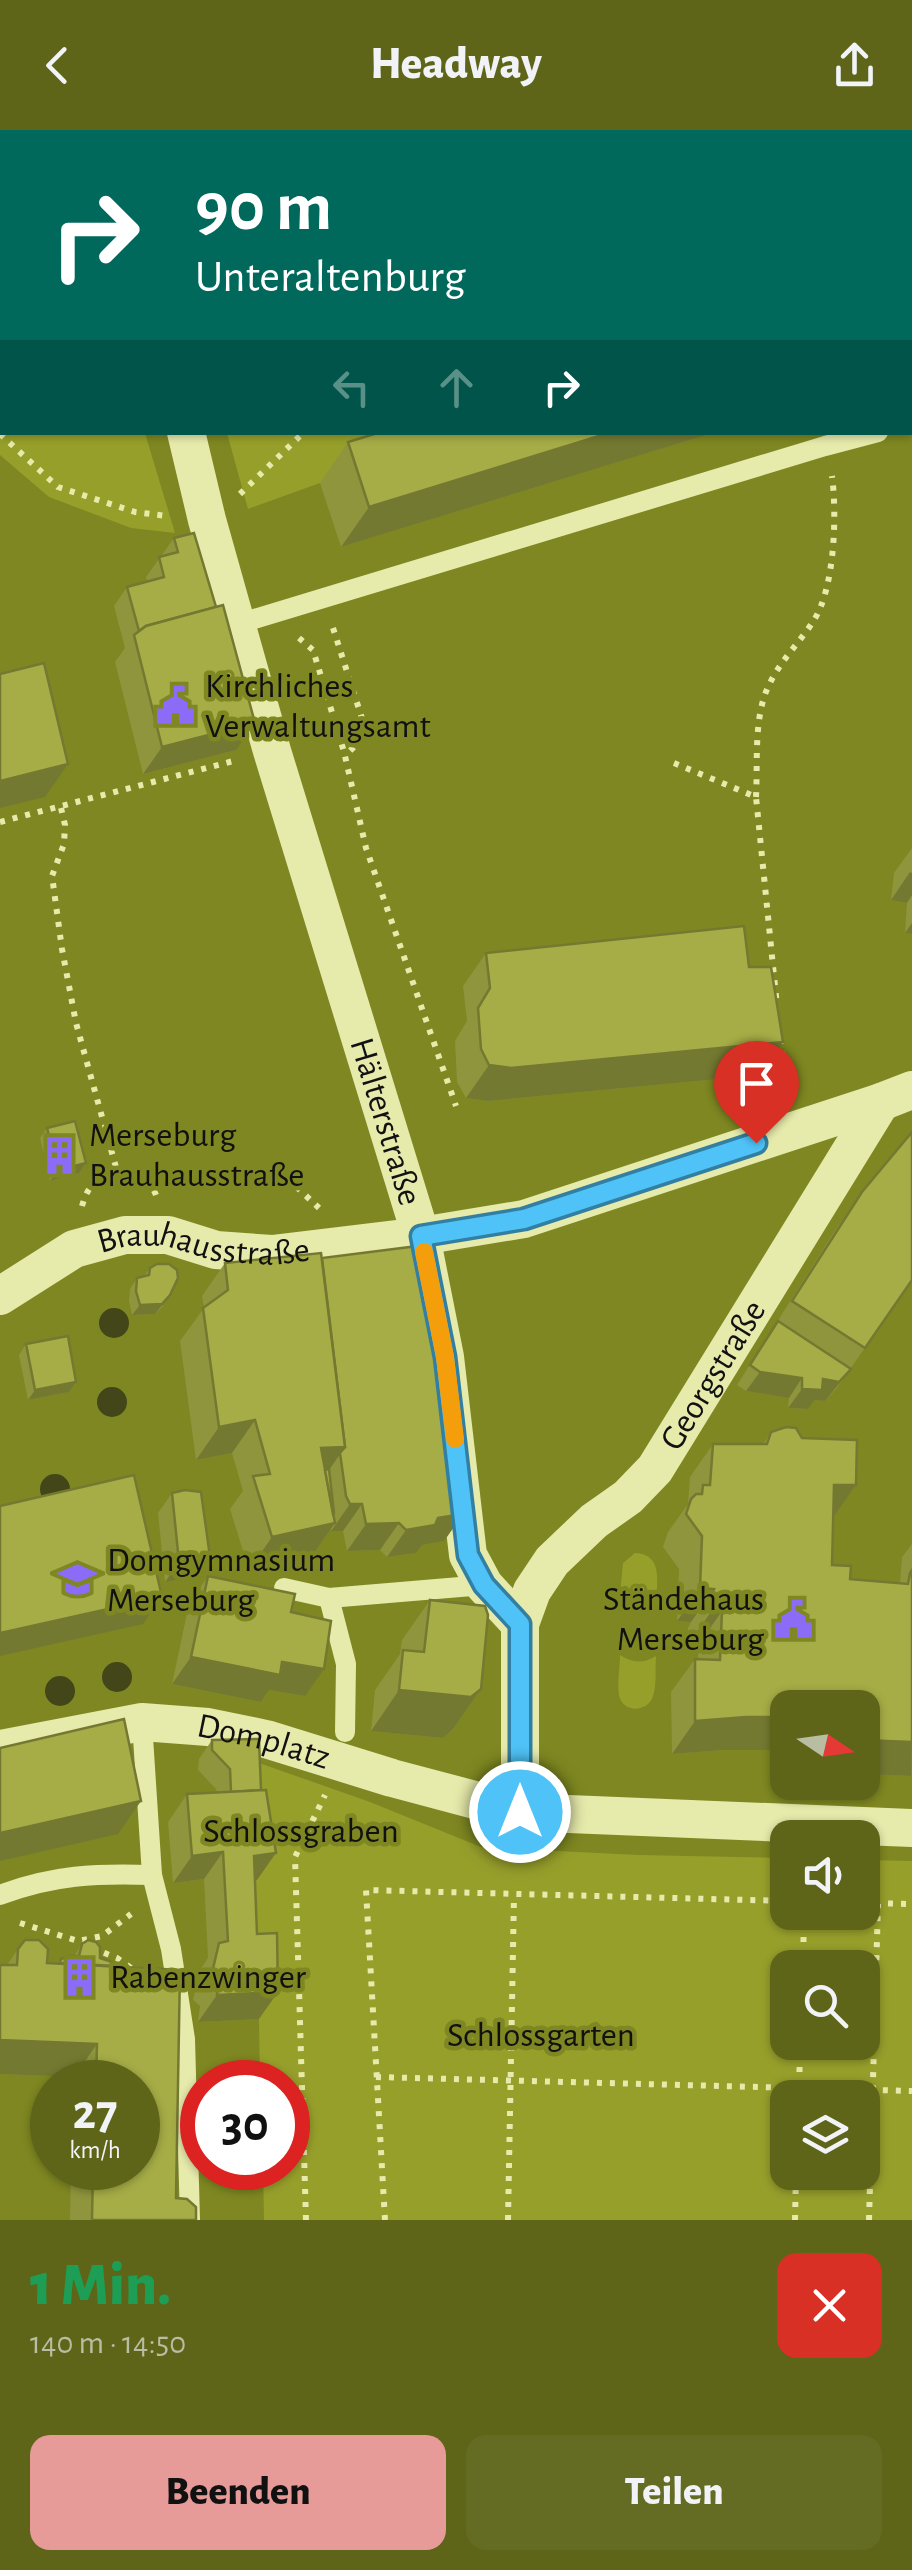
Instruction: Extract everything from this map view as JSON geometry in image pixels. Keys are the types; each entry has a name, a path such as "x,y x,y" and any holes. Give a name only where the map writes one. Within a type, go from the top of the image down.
{"street":[{"name":"Hälterstraße","path":"189,445 207,520 254,619 272,751 421,1236 445,1357 468,1555 484,1585 520,1624"},
{"name":"Brauhausstraße","path":"0,1296 86,1244 125,1235 168,1235 216,1250 272,1254 524,1219 897,1096"},
{"name":"Georgstraße","path":"520,1624 532,1591 552,1561 655,1469 897,1096"},
{"path":"520,1624 520,1812"},
{"name":"Domplatz","path":"0,1749 142,1722 208,1727 266,1739 520,1812 912,1828"}],"lane":[{"path":"254,619 867,435"},
{"path":"284,1588 330,1598 484,1585"},
{"path":"330,1598 346,1664 346,1732"},
{"path":"142,1722 152,1875 171,1948 185,2039 190,2220"},
{"path":"0,1895 49,1879 152,1875"}],"path":[{"path":"1,435 58,487 135,512 207,520 252,484 301,435"},
{"path":"778,1014 756,796 760,714 769,684 817,616 826,589 833,486"},
{"path":"324,599 366,734 345,756"},
{"path":"254,619 312,650 345,756 366,848 456,1106"},
{"path":"0,822 272,751"},
{"path":"674,763 756,796"},
{"path":"61,808 64,844 52,876 76,1023 117,1171 138,1176 154,1190 168,1235"},
{"path":"780,1033 790,1132"},
{"path":"306,2220 295,1857 329,1788 346,1732"},
{"path":"384,2220 366,1890 770,1901"},
{"path":"508,2220 514,1895"},
{"path":"78,1941 102,1936 157,1900"},
{"path":"880,1904 912,1904"},
{"path":"14,1920 117,1958 178,1998"},
{"path":"873,2080 877,1930"},
{"path":"376,2077 770,2092"},
{"path":"880,2090 912,2091"},
{"path":"795,2220 796,2190"},
{"path":"869,2220 870,2190"}],"green space":[{"path":"0,435 146,435 175,533 131,528 49,497 0,455"},
{"path":"228,435 480,435 320,483 248,509"},
{"path":"635,1553 645,1555 655,1565 656,1607 638,1600 619,1605 623,1563"},
{"path":"620,1655 638,1662 656,1656 653,1696 646,1706 630,1708 621,1701"},
{"name":"Schlossgarten","path":"245,1758 481,1847 770,1858 770,1930 880,1930 880,1860 912,1861 912,2220 264,2220 263,2190 310,2190 310,2060 260,2060 258,1961 251,1881 257,1879"}],"building":[{"path":"371,435 602,435 369,507 348,442"},
{"path":"194,533 216,607 139,631 127,587 164,577 159,557 178,552 174,538"},
{"name":"Kirchliches Verwaltungsamt","path":"223,605 255,723 162,747 134,635 146,626"},
{"path":"44,663 68,764 0,781 0,674"},
{"path":"744,926 749,967 771,967 783,1042 511,1068 489,1065 481,1049 478,1008 490,988 486,953"},
{"path":"75,1121 86,1163 58,1170 47,1128"},
{"path":"912,1132 912,1280 865,1348 792,1301 862,1192"},
{"path":"426,1245 463,1514 438,1518 435,1525 406,1530 399,1523 366,1524 362,1504 350,1504 346,1496 340,1453 345,1447 322,1258"},
{"path":"321,1253 345,1447 321,1448 335,1523 272,1537 253,1476 270,1474 255,1420 219,1427 203,1308 228,1290 225,1263"},
{"path":"169,1264 177,1270 178,1278 162,1304 140,1305 137,1278 149,1275 150,1268"},
{"path":"778,1321 851,1369 839,1382 823,1379 822,1390 802,1389 802,1378 760,1372 750,1365"},
{"path":"68,1336 76,1382 35,1390 26,1344"},
{"name":"Ständehaus Merseburg","path":"786,1427 796,1428 802,1438 857,1440 856,1485 834,1485 832,1565 851,1566 850,1579 908,1584 912,1570 912,1742 880,1741 880,1690 770,1690 770,1717 695,1721 695,1659 720,1660 722,1611 710,1604 714,1589 700,1588 702,1536 686,1514 691,1499 702,1494 703,1485 710,1485 713,1444 767,1444 771,1432"},
{"path":"329,1469 334,1513 333,1514 325,1470"},
{"path":"134,1475 162,1597 0,1633 0,1506"},
{"path":"201,1492 210,1557 179,1562 172,1493"},
{"path":"208,1576 295,1594 291,1612 331,1621 324,1669 282,1662 280,1675 191,1657"},
{"path":"430,1600 485,1606 488,1615 481,1689 471,1697 399,1690 403,1650 424,1652"},
{"path":"124,1719 141,1801 0,1833 0,1748"},
{"path":"259,1739 261,1790 231,1792 230,1769 212,1750 212,1740"},
{"path":"266,1790 276,1853 254,1856 257,1934 277,1933 278,1992 217,1995 219,1979 212,1973 219,1943 228,1941 223,1852 192,1856 187,1794"},
{"path":"25,1940 39,1940 48,1949 47,1963 180,1970 176,2198 187,2199 196,2207 196,2220 92,2220 93,2190 160,2190 160,2060 97,2060 97,2044 0,2040 0,1965 17,1965 18,1949"},
{"path":"88,1940 100,1947 100,1958 115,1966 60,1963 69,1956 79,1956 82,1944"}],"slow traffic":[{"path":"424,1252 445,1357 455,1439"}],"place":[{"name":"Kirchliches Verwaltungsamt","path":"175,706"},
{"name":"Merseburg Brauhausstraße","path":"59,1155"},
{"name":"Domgymnasium Merseburg","path":"77,1580"},
{"name":"Ständehaus Merseburg","path":"794,1619"},
{"name":"Rabenzwinger","path":"80,1977"}],"route":[{"path":"520,1812 520,1624 484,1585 468,1555 445,1357 421,1236 524,1219 756,1143"}],"park label":[{"name":"Schlossgraben","path":"301,1831"}]}
